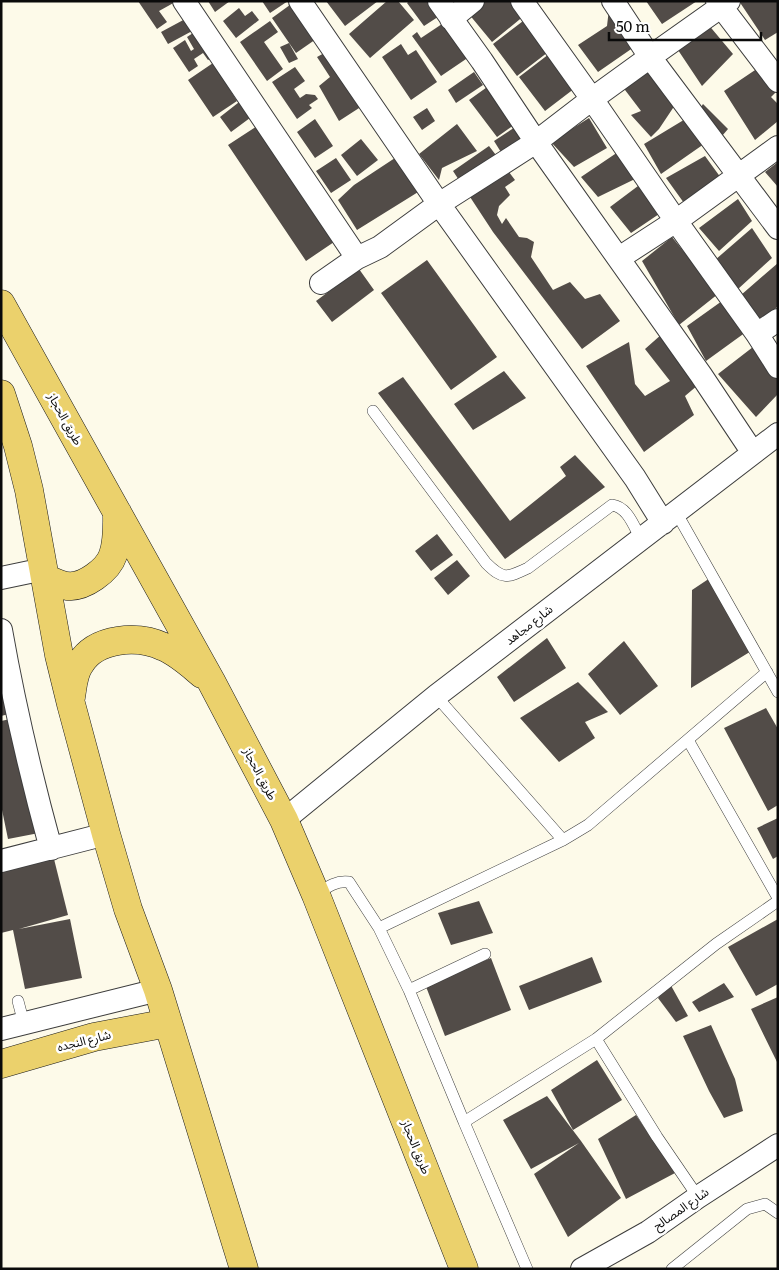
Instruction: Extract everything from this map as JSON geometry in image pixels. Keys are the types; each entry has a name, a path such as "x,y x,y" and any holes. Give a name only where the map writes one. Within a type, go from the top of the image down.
{"main road":[{"name":"طريق الحجاز","path":"1,304 211,681 284,820 316,895 464,1269"},
{"path":"1,394 18,446 29,490 59,656 70,704 106,834 128,909 158,990 244,1269"},
{"path":"44,574 69,586 90,580 106,568 113,557 116,546 117,512"},
{"path":"70,704 75,674 80,663 89,654 119,640 135,639 166,647 211,681"},
{"name":"شارع النجده","path":"1,1064 94,1037 168,1023"}],"street":[{"path":"184,1 358,258"},
{"path":"300,1 440,204 634,478 669,517"},
{"path":"473,1 445,10 701,375 753,453"},
{"path":"522,1 757,334 778,367"},
{"path":"613,1 650,57 778,228"},
{"path":"321,283 358,258 380,247 440,204 536,142 723,3 778,81"},
{"path":"619,258 676,221 778,146"},
{"path":"757,334 778,320"},
{"name":"شارع مجاهد","path":"284,820 436,696 778,434"},
{"path":"1,578 44,574"},
{"path":"1,630 23,741 50,849"},
{"path":"1,861 106,834"},
{"path":"1,1029 158,990"},
{"name":"شارع المصالح","path":"582,1269 648,1232 778,1145"}],"lane":[{"path":"373,411 486,563 496,573 505,576 514,575 528,568 612,505 618,506 625,511 641,539"},
{"path":"669,517 778,692"},
{"path":"379,928 563,840 588,825 767,672"},
{"path":"436,696 563,840"},
{"path":"464,1122 596,1040 716,944 778,900 688,740"},
{"path":"316,895 336,883 342,881 349,882 379,928 409,990 527,1269"},
{"path":"409,990 484,954"},
{"path":"18,1001 24,1024"},
{"path":"596,1040 657,1137 698,1197"},
{"path":"672,1269 747,1209 765,1204 778,1212"}],"building":[{"path":"138,1 177,1 159,11 167,22 157,29"},
{"path":"208,1 230,1 215,12"},
{"path":"262,1 288,1 270,13"},
{"path":"326,1 378,1 345,26"},
{"path":"387,1 398,1 414,20 370,58 349,34"},
{"path":"409,1 435,1 444,13 424,26 407,3"},
{"path":"482,1 513,1 525,15 492,42 468,13"},
{"path":"646,1 697,1 662,24"},
{"path":"739,1 778,1 778,32 765,40"},
{"path":"294,2 319,37 296,53 272,18"},
{"path":"239,8 245,16 252,11 259,20 236,38 223,21"},
{"path":"609,9 637,45 598,72 578,45 607,26"},
{"path":"187,18 194,30 168,44 161,32"},
{"path":"527,18 552,49 517,76 493,44"},
{"path":"270,21 278,32 264,42 283,69 267,81 240,42"},
{"path":"445,22 469,57 441,76 412,36 417,32 421,38"},
{"path":"208,23 225,49 208,60 203,53 194,59 198,66 189,72 173,48 185,40 191,51 194,49 187,37"},
{"path":"707,23 733,54 702,86 672,41"},
{"path":"289,43 298,59 289,63 280,47"},
{"path":"401,44 408,55 416,50 437,82 411,100 382,57"},
{"path":"337,46 373,99 339,121 319,86 330,77 317,57"},
{"path":"553,51 579,85 545,111 519,77"},
{"path":"650,57 677,102 659,129 651,137 631,115 641,111 622,86"},
{"path":"770,60 778,90 771,97 778,104 778,121 755,140 724,91"},
{"path":"213,63 237,101 213,117 188,80"},
{"path":"295,67 305,81 294,89 300,98 306,94 315,95 318,99 309,105 312,108 297,119 272,82"},
{"path":"474,72 483,85 456,103 448,90"},
{"path":"490,85 518,122 497,137 469,100"},
{"path":"243,99 254,115 231,132 220,117"},
{"path":"703,104 728,129 716,143 695,116"},
{"path":"427,108 435,121 422,130 413,117"},
{"path":"532,116 542,132 504,157 494,141"},
{"path":"589,118 607,148 574,167 551,142"},
{"path":"687,118 704,144 661,174 644,144"},
{"path":"268,119 334,242 306,261 228,145"},
{"path":"315,119 333,146 315,158 297,132"},
{"path":"457,124 477,151 442,168 439,180 419,154"},
{"path":"361,139 378,160 357,176 341,155"},
{"path":"489,146 515,180 505,187 510,195 499,206 497,215 502,224 506,218 519,237 527,238 534,242 531,257 553,290 570,282 585,299 600,294 620,321 582,349 493,232 453,171"},
{"path":"618,152 635,179 598,197 581,177"},
{"path":"398,156 423,189 357,230 338,200 354,185"},
{"path":"705,156 721,178 684,203 666,178"},
{"path":"336,158 351,180 331,193 316,171"},
{"path":"778,162 778,187 765,172"},
{"path":"642,183 662,212 631,233 610,207"},
{"path":"738,199 752,221 719,251 699,228"},
{"path":"752,228 772,258 738,289 715,260"},
{"path":"672,237 718,294 679,325 642,261"},
{"path":"427,260 497,357 451,390 381,293"},
{"path":"778,263 778,306 762,322 741,295"},
{"path":"359,269 374,290 332,322 316,301"},
{"path":"722,301 746,332 706,361 687,326"},
{"path":"662,334 698,385 685,396 694,415 644,452 586,366 629,342 635,384 645,396 670,381 645,349"},
{"path":"753,347 778,380 778,394 756,417 718,374"},
{"path":"504,371 526,398 473,430 454,404"},
{"path":"403,377 510,521 566,476 560,467 575,455 605,487 505,559 378,393"},
{"path":"437,534 453,555 431,571 415,551"},
{"path":"457,560 470,576 448,595 434,578"},
{"path":"710,578 753,650 691,688 692,590"},
{"path":"547,638 566,668 514,702 497,677"},
{"path":"624,641 658,686 620,715 588,674"},
{"path":"1,678 9,714 1,716"},
{"path":"578,682 608,712 585,722 595,738 559,762 520,718"},
{"path":"766,708 778,729 778,805 768,811 724,728"},
{"path":"15,718 39,833 8,839 1,805 1,721"},
{"path":"778,818 778,856 773,859 757,828"},
{"path":"53,855 68,915 19,929 70,919 82,978 25,989 13,930 1,933 1,868"},
{"path":"479,901 493,933 451,945 438,913"},
{"path":"778,919 778,984 756,996 728,947"},
{"path":"592,957 602,982 529,1010 519,986"},
{"path":"491,958 511,1010 445,1036 425,984"},
{"path":"669,982 688,1016 676,1022 658,998"},
{"path":"724,983 734,997 699,1012 692,1002"},
{"path":"778,997 778,1064 751,1009"},
{"path":"711,1025 735,1079 743,1111 724,1118 683,1036"},
{"path":"597,1060 622,1100 573,1130 551,1090"},
{"path":"547,1096 621,1198 568,1237 534,1174 579,1143 531,1169 503,1120"},
{"path":"636,1115 675,1173 626,1199 598,1139"}]}
